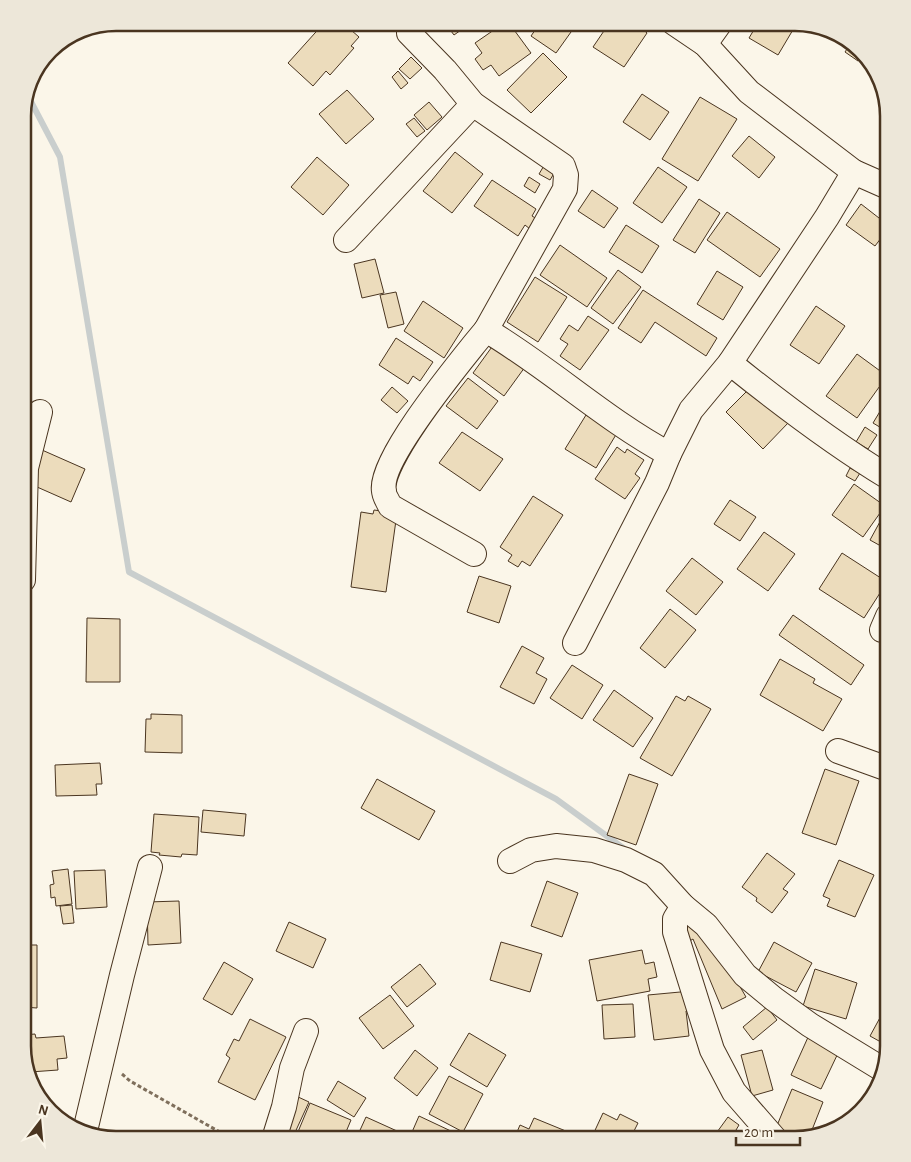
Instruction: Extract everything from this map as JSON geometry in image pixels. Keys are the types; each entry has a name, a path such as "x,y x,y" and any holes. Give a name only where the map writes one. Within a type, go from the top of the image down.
{"street":[{"path":"414,31 473,104 563,166 566,175 565,189 486,330 410,428 385,476 383,491 390,506 474,554"},
{"path":"686,31 705,44 749,92 854,172 880,183"},
{"path":"705,44 714,31"},
{"path":"346,240 473,104"},
{"path":"575,643 657,483 691,410 730,363 854,172"},
{"path":"486,330 510,344 571,390 647,442 669,454"},
{"path":"730,363 800,418 880,472"},
{"path":"31,448 40,412"},
{"path":"838,751 880,767"},
{"path":"510,861 531,850 556,846 594,850 626,860 654,874 683,906 706,925 745,975 810,1025 877,1066"},
{"path":"87,1125 150,867"},
{"path":"683,906 676,919 675,932 712,1050 734,1092 766,1131"},
{"path":"277,1131 292,1068 306,1031"}],"path":[{"path":"102,1057 130,1081 216,1131"}],"building":[{"path":"317,31 352,31 359,37 351,46 354,48 330,75 326,71 313,86 288,63"},
{"path":"451,31 460,31 454,35"},
{"path":"492,31 515,31 531,53 499,76 491,65 483,70 475,59 482,53 475,43"},
{"path":"534,31 572,31 556,53 531,36"},
{"path":"604,31 645,31 647,33 624,67 593,47"},
{"path":"753,31 792,31 778,55 749,38"},
{"path":"847,49 858,60 858,61 845,52"},
{"path":"543,53 567,77 531,113 507,90"},
{"path":"411,57 422,68 410,79 399,69"},
{"path":"398,71 408,83 401,89 392,77"},
{"path":"347,90 374,119 346,144 319,114"},
{"path":"642,94 669,112 650,140 623,122"},
{"path":"700,97 737,119 698,181 662,159"},
{"path":"429,102 442,117 427,130 414,115"},
{"path":"414,118 425,131 417,137 406,124"},
{"path":"749,136 775,157 759,178 732,156"},
{"path":"455,152 483,174 452,213 423,191"},
{"path":"317,157 349,185 323,215 291,187"},
{"path":"545,164 556,170 550,180 539,174"},
{"path":"658,167 687,187 662,223 633,203"},
{"path":"529,177 540,184 535,193 524,186"},
{"path":"492,180 536,209 532,216 537,219 530,229 525,225 518,236 474,206"},
{"path":"592,190 618,208 604,228 578,211"},
{"path":"699,199 720,213 695,253 673,240"},
{"path":"861,204 880,219 880,239 875,246 846,225"},
{"path":"727,212 780,249 760,277 707,240"},
{"path":"626,225 659,246 642,273 609,252"},
{"path":"560,245 607,278 587,307 540,275"},
{"path":"375,259 384,293 362,298 354,264"},
{"path":"618,270 641,287 613,324 591,308"},
{"path":"717,271 743,287 723,320 697,304"},
{"path":"535,277 567,297 538,342 507,322"},
{"path":"643,290 717,338 706,356 655,322 641,343 618,328"},
{"path":"396,292 404,324 388,328 380,295"},
{"path":"423,301 463,328 444,358 404,331"},
{"path":"816,306 845,326 819,364 790,345"},
{"path":"588,316 609,330 580,370 560,356 568,344 560,339 569,325 578,331"},
{"path":"396,338 433,362 420,381 413,376 408,384 379,365"},
{"path":"494,344 525,367 504,396 473,373"},
{"path":"857,354 880,371 880,386 857,418 826,396"},
{"path":"468,378 498,401 477,429 446,406"},
{"path":"752,386 789,422 763,449 726,412"},
{"path":"392,387 408,401 397,413 381,400"},
{"path":"880,411 880,427 873,423"},
{"path":"586,415 617,433 596,468 565,449"},
{"path":"865,427 877,435 868,449 856,442"},
{"path":"462,432 503,459 480,491 439,463"},
{"path":"617,447 625,453 627,449 644,460 635,474 640,478 625,499 595,479"},
{"path":"42,450 85,469 71,502 31,484 31,476"},
{"path":"850,468 860,473 855,481 846,476"},
{"path":"854,484 880,502 880,513 863,537 832,515"},
{"path":"533,496 563,515 530,566 522,561 518,567 508,561 512,555 500,547"},
{"path":"730,500 756,517 740,541 714,524"},
{"path":"374,510 397,513 386,592 351,587 361,512 373,514"},
{"path":"880,522 880,546 870,540"},
{"path":"764,532 795,554 768,591 737,569"},
{"path":"842,553 880,577 880,593 864,618 819,589"},
{"path":"692,558 723,582 696,615 666,591"},
{"path":"479,576 511,586 499,623 467,612"},
{"path":"670,609 696,630 665,668 640,648"},
{"path":"793,615 864,665 851,685 779,635"},
{"path":"87,618 120,619 120,682 86,682"},
{"path":"522,646 544,658 536,673 547,679 534,704 500,687"},
{"path":"780,659 815,679 813,683 842,699 823,731 760,695"},
{"path":"572,665 603,685 582,719 550,698"},
{"path":"614,690 653,718 633,747 593,720"},
{"path":"676,696 685,701 688,696 711,709 672,776 640,758"},
{"path":"151,714 182,715 182,753 145,752 146,719 151,719"},
{"path":"100,763 102,784 96,784 97,795 56,796 55,765"},
{"path":"825,769 859,781 836,845 802,833"},
{"path":"629,774 658,784 636,845 607,835"},
{"path":"377,779 435,811 419,840 361,808"},
{"path":"203,810 246,814 244,836 201,832"},
{"path":"154,814 199,817 197,855 182,854 181,857 159,855 160,853 151,852"},
{"path":"767,853 795,874 783,889 788,892 772,913 756,901 757,898 742,887"},
{"path":"839,860 874,875 855,917 827,906 830,899 823,896"},
{"path":"68,869 72,904 56,906 55,897 51,898 50,885 54,884 52,871"},
{"path":"105,870 107,907 76,909 74,871"},
{"path":"547,881 578,893 562,937 531,926"},
{"path":"179,901 181,943 148,945 147,902"},
{"path":"72,905 74,923 63,924 60,906"},
{"path":"695,919 705,926 746,997 722,1009 693,939 688,942 681,925"},
{"path":"289,922 326,939 313,968 276,951"},
{"path":"501,942 542,954 530,992 490,980"},
{"path":"774,942 812,963 796,992 758,972"},
{"path":"31,945 37,945 37,1008 31,1008"},
{"path":"642,950 645,964 654,962 657,977 648,979 650,991 597,1001 589,960"},
{"path":"224,962 253,979 232,1015 203,999"},
{"path":"420,964 436,984 407,1007 391,987"},
{"path":"815,969 857,983 846,1019 803,1006"},
{"path":"691,991 693,1010 686,1011 689,1036 654,1040 648,995"},
{"path":"390,995 414,1026 383,1049 359,1018"},
{"path":"633,1004 635,1037 604,1039 602,1005"},
{"path":"767,1007 777,1020 753,1040 743,1027"},
{"path":"880,1018 880,1042 870,1036"},
{"path":"250,1019 286,1037 255,1100 218,1082 230,1058 226,1055 234,1039 239,1041"},
{"path":"469,1033 506,1055 487,1087 450,1065"},
{"path":"31,1034 35,1034 36,1038 64,1036 67,1058 57,1059 58,1070 35,1072 32,1057"},
{"path":"809,1035 840,1049 821,1089 791,1075"},
{"path":"415,1050 438,1068 417,1096 394,1078"},
{"path":"762,1050 773,1090 752,1096 741,1055"},
{"path":"449,1076 483,1094 464,1131 429,1114"},
{"path":"338,1081 366,1098 354,1117 327,1100"},
{"path":"792,1089 823,1102 813,1129 783,1131 776,1128"},
{"path":"296,1096 309,1102 296,1131 281,1131"},
{"path":"310,1103 351,1120 346,1131 298,1131"},
{"path":"603,1113 617,1120 620,1114 638,1123 634,1131 595,1131"},
{"path":"419,1116 451,1131 412,1131"},
{"path":"366,1117 397,1131 360,1131"},
{"path":"728,1117 739,1125 736,1130 738,1131 718,1131"},
{"path":"534,1118 566,1131 517,1131 520,1125 529,1129"}],"waterway":[{"path":"32,104 60,157 129,572 556,799 626,850"}]}
